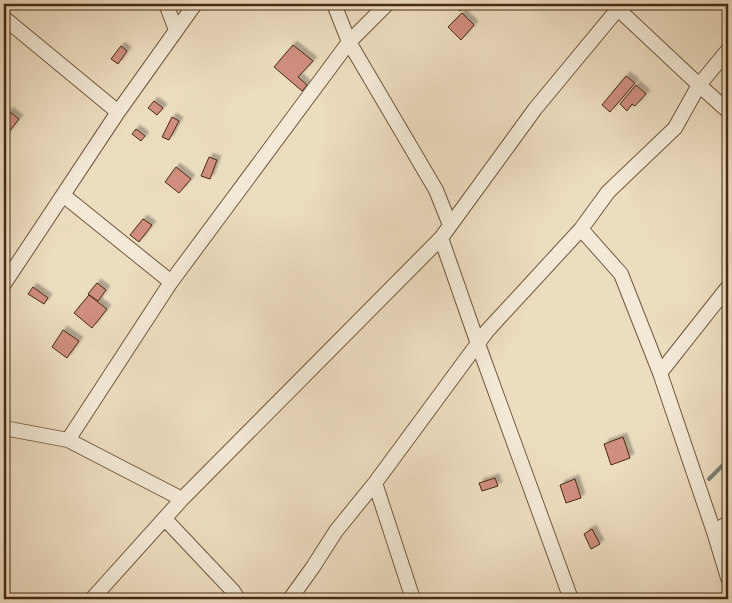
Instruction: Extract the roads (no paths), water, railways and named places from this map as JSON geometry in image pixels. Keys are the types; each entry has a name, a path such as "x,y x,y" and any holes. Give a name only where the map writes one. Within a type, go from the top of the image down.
{"street":[{"path":"166,4 176,30"},
{"path":"4,284 118,112 195,4"},
{"path":"334,4 349,42 436,190 450,225"},
{"path":"68,440 171,282 349,42 387,4"},
{"path":"92,599 182,499 441,238 535,109 620,6 698,85 728,111"},
{"path":"4,18 118,112"},
{"path":"290,599 313,568 336,531 375,484 487,331 582,229 608,192 675,128 698,85 728,50"},
{"path":"63,195 171,282"},
{"path":"582,229 622,274 660,373 728,578"},
{"path":"441,238 571,599"},
{"path":"660,373 728,287"},
{"path":"4,428 68,440 182,499"},
{"path":"375,484 413,599"},
{"path":"165,519 233,591 238,599"},
{"path":"714,532 728,523"}],"waterway":[{"path":"709,479 728,462"}]}
